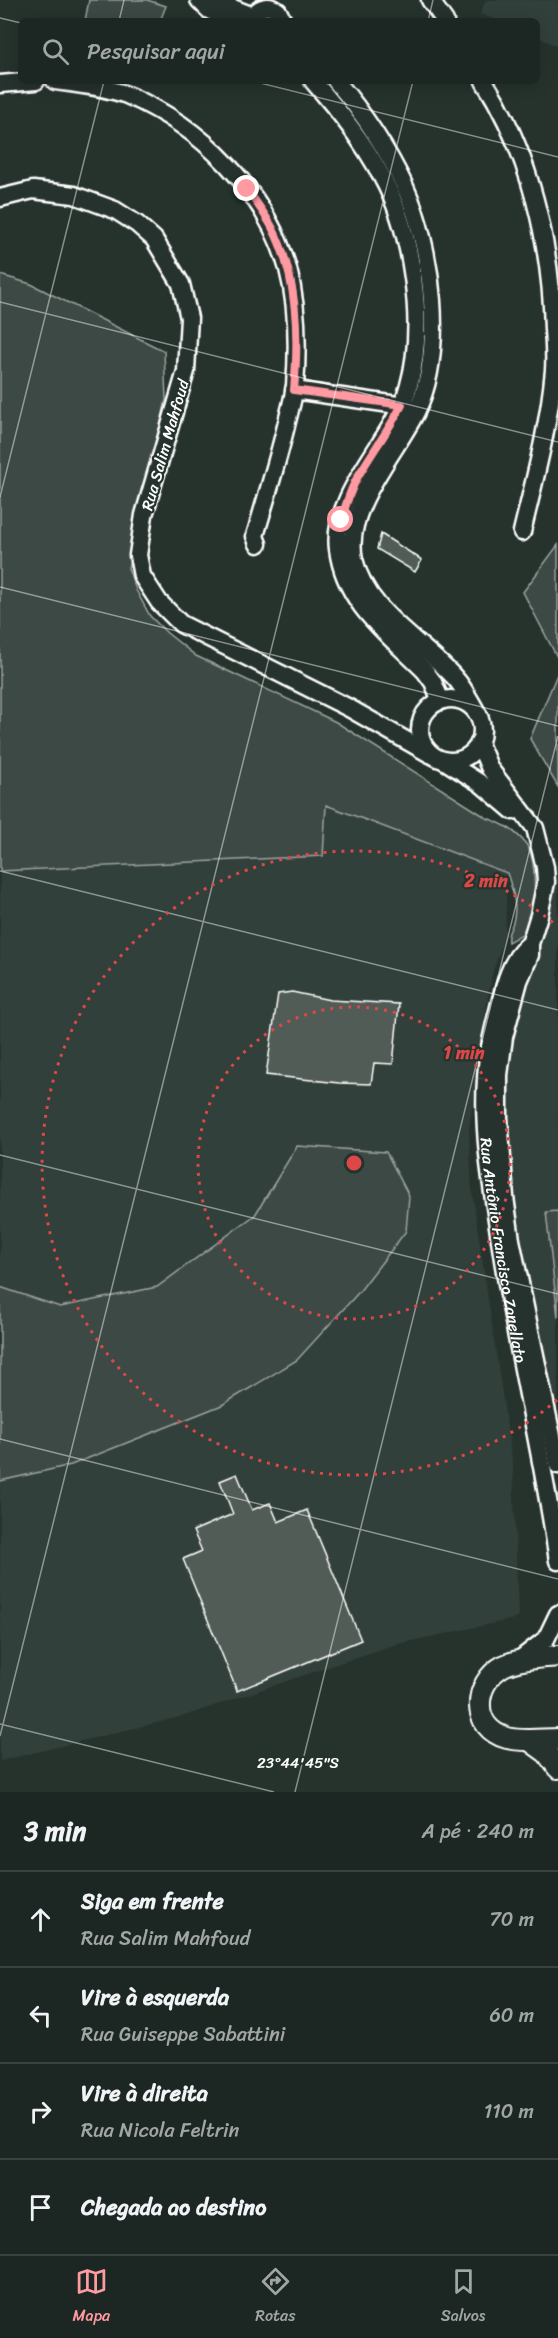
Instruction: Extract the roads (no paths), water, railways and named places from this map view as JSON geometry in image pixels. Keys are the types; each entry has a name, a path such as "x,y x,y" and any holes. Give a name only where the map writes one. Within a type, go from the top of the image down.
{"main road":[{"path":"558,1656 517,1661 493,1674 484,1683 480,1694 480,1707 488,1726 497,1733 507,1738 558,1739"},
{"path":"530,1740 547,1753 558,1768"}],"street":[{"path":"199,0 208,10 223,18"},
{"path":"212,0 258,11 274,8 283,12"},
{"path":"430,0 443,18"},
{"path":"0,84 18,82"},
{"path":"72,84 125,94 162,112 202,140 247,189 272,228 288,270 296,316 297,358 294,390 280,452 255,536 258,544"},
{"path":"316,84 355,131 383,179 402,228 411,270 416,314 410,407 359,474 341,520 337,546 349,588 362,608 425,671 433,682 441,701"},
{"path":"338,84 358,109 400,179 420,234 429,273 433,340 431,359 367,493 356,520 352,542 353,558 359,575 374,600 454,676 464,688 479,716 482,734 473,752 455,761 438,758"},
{"path":"486,84 513,133 539,216 552,285 554,368 547,423 522,532"},
{"name":"Rua Salim Mahfoud","path":"0,198 33,190 74,195 115,210 138,224 154,239 181,284 189,318 186,371 144,515 138,555 142,576 159,602 181,624 349,708 438,758"},
{"path":"294,390 410,407"},
{"path":"479,716 472,707 463,702 452,699 441,701 432,705 425,713 421,722 421,739 438,758 480,783 535,828"},
{"name":"Rua Salim Mahfoud","path":"349,708 394,725 402,726 421,722"},
{"name":"Rua Antônio Francisco Zanellato","path":"479,743 490,769 535,828 545,867 546,882 530,944 530,955 519,981 504,1037 499,1117 511,1240 558,1465"},
{"name":"Rua Antônio Francisco Zanellato","path":"530,944 520,951 503,990 491,1040 486,1078 486,1105 491,1181 511,1314 558,1561"},
{"path":"517,1661 546,1639 558,1614"}]}
